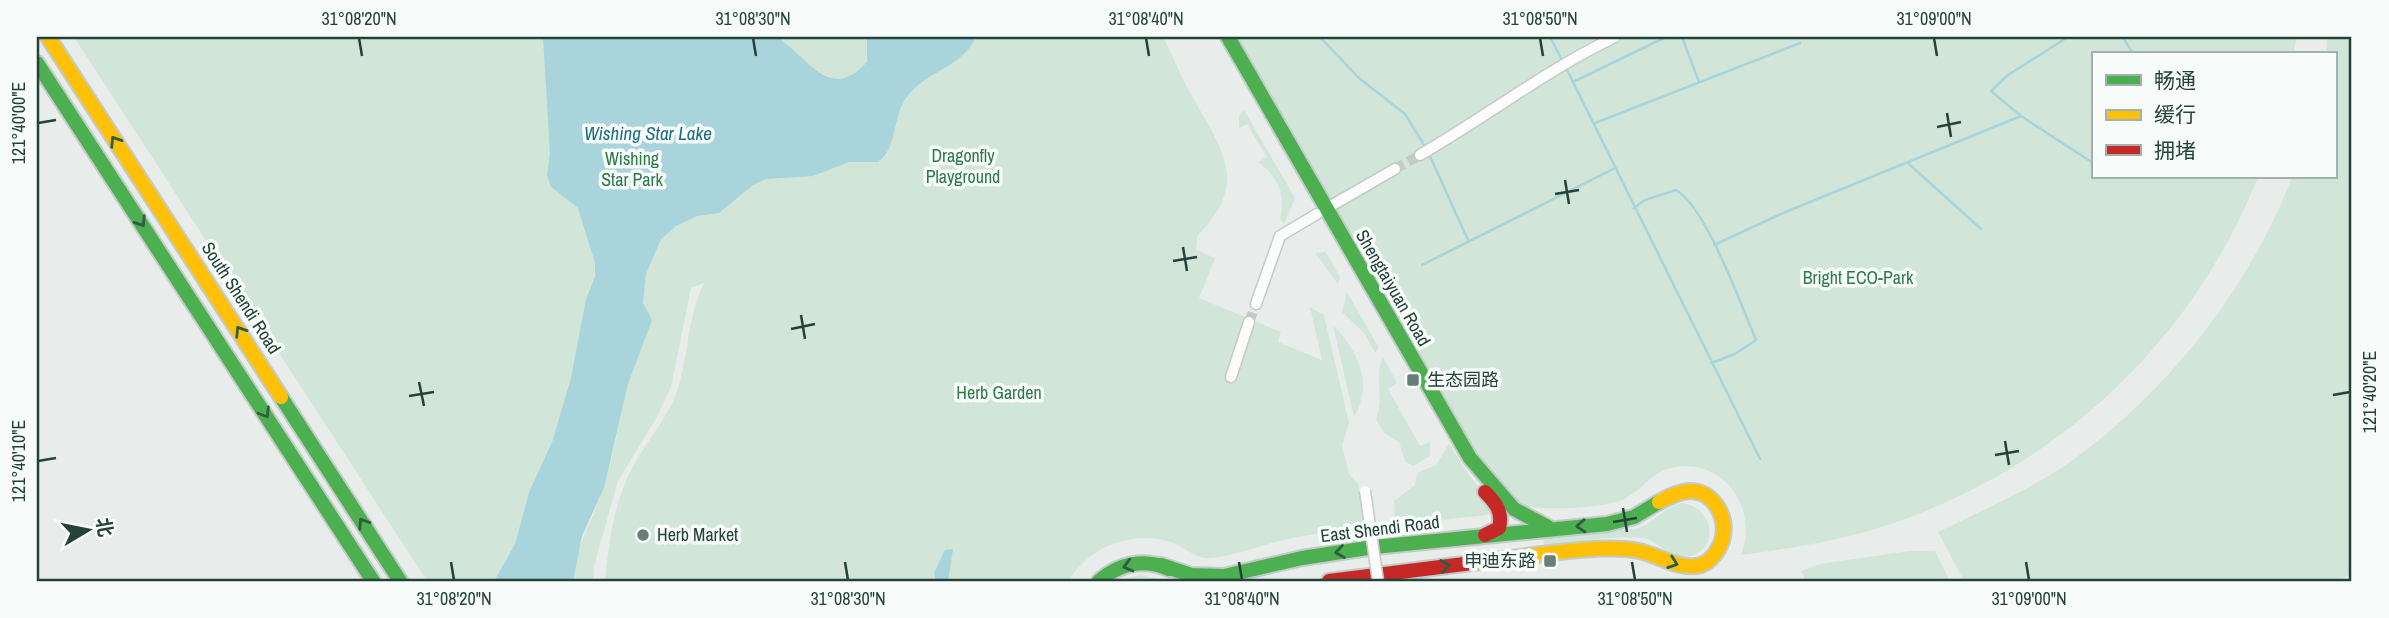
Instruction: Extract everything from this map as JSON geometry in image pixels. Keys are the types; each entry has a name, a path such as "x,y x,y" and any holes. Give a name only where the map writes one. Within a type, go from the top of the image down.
{"street":[{"name":"South Shendi Road","path":"48,37 399,581"},
{"name":"Shengtaiyuan Road","path":"1221,37 1430,408 1464,464 1500,510 1499,528 1481,536"},
{"name":"Shengtaiyuan Road","path":"1228,37 1470,458 1512,506 1538,524 1556,528"},
{"path":"1420,155 1576,55 1615,37"},
{"path":"37,63 373,581"},
{"path":"1329,207 1395,169"},
{"path":"1256,304 1280,236 1317,214"},
{"path":"1231,377 1250,322"},
{"path":"1362,488 1378,581"},
{"name":"East Shendi Road","path":"1161,565 1191,575 1224,576 1302,558 1607,524 1636,516 1669,494 1687,491 1710,498 1722,515 1724,527 1723,538 1714,555 1697,566 1675,566 1636,550 1608,550 1329,581"},
{"path":"1099,581 1123,566 1142,562 1161,565 1187,581"}],"green space":[{"path":"74,37 1163,37 1221,150 1226,167 1227,183 1223,200 1197,236 1196,250 1215,258 1199,298 1281,332 1278,342 1322,360 1310,307 1324,315 1349,423 1342,445 1349,474 1358,484 1367,527 1293,538 1210,558 1200,557 1171,542 1142,538 1127,540 1100,550 1088,558 1069,581 605,579 620,496 631,470 668,412 677,391 694,309 704,283 691,288 671,387 657,417 618,481 594,566 593,581 573,581 574,569 580,545 607,477 626,393 571,378 552,442 529,492 515,544 494,581 427,581"},
{"name":"Bright ECO-Park","path":"1234,37 2297,37 2293,52 2092,52 2092,178 2258,178 2230,238 2195,295 2155,347 2109,394 2059,436 2004,472 1945,503 1882,527 1794,547 1741,555 1745,522 1741,506 1734,492 1723,480 1710,472 1694,467 1667,469 1653,476 1622,500 1585,507 1552,508 1516,502 1484,472"},
{"path":"2327,37 2352,37 2352,573 2338,581 1964,581 1938,532 2041,480 2109,432 2174,368 2230,296 2254,258 2292,178 2336,178 2336,52 2326,52"},
{"path":"1244,110 1295,198 1284,224 1280,218 1282,201 1279,187 1271,174 1258,162 1267,157 1247,124 1239,128 1239,116"},
{"path":"1326,252 1340,277 1338,284 1315,253"},
{"path":"1347,292 1379,348 1375,353 1365,334 1342,312"},
{"path":"1333,325 1356,357 1363,380 1363,392 1354,417"},
{"path":"1383,357 1397,383 1388,389 1420,446 1430,442 1430,456 1413,466 1405,461 1399,442 1384,433 1376,420 1380,403 1379,371"},
{"path":"1449,444 1494,506 1487,515 1395,525 1394,501 1415,485 1417,473 1436,465"},
{"path":"1682,503 1702,513 1710,530 1704,547 1686,557 1674,555 1648,539 1630,537 1544,546 1543,538 1639,528"},
{"path":"1909,551 1935,551 1950,581 1806,581 1801,571 1820,564"},
{"path":"1140,575 1167,581 1119,581"}],"water":[{"name":"Wishing Star Lake","path":"543,37 781,37 782,41 822,74 843,78 867,62 867,37 976,37 962,56 923,81 906,98 889,149 878,162 849,162 813,176 766,179 753,185 719,213 697,216 676,226 661,239 646,274 643,303 652,320 628,384 604,488 582,536 573,581 494,581 515,544 529,492 552,442 571,378 586,299 595,277 595,263 578,208 551,187 547,175 550,154"},
{"path":"953,549 948,581 936,581 934,573 945,550"}],"waterway":[{"path":"1320,37 1360,79 1405,114 1426,148"},
{"path":"1550,37 1563,62"},
{"path":"1573,82 1666,37"},
{"path":"1682,37 1699,82"},
{"path":"2068,37 2008,75 1991,91 2021,116 2092,162"},
{"path":"2123,37 2132,52"},
{"path":"1595,123 1800,43"},
{"path":"1566,68 1760,459"},
{"path":"1714,245 1783,213 2021,116"},
{"path":"1429,154 1468,240"},
{"path":"1909,164 1981,229"},
{"path":"1422,265 1615,168"},
{"path":"1634,208 1645,200 1676,190 1687,200 1711,236 1756,340 1735,354 1711,363"}],"tunnel":[{"path":"1395,169 1420,155"},
{"path":"1249,322 1256,304"}],"traffic: fast":[{"path":"1228,37 1470,458 1514,509 1548,527"},
{"path":"37,63 373,581"},
{"path":"281,397 400,581"},
{"path":"1161,565 1191,575 1224,576 1302,558 1374,547 1607,524 1634,517 1659,502"},
{"path":"1099,581 1115,570 1132,564 1150,564 1169,569"}],"traffic: slow":[{"path":"48,37 281,397"},
{"path":"1472,563 1603,549 1639,551 1685,566 1701,565 1709,560 1722,541 1724,528 1720,512 1711,499 1689,491 1659,502"}],"traffic: jam":[{"path":"1485,492 1495,504 1500,517 1499,528 1485,535"},
{"path":"1329,581 1472,563"}],"place":[{"name":"生态园路","path":"1413,380"},
{"name":"Herb Market","path":"643,535"},
{"name":"申迪东路","path":"1550,561"}],"park label":[{"name":"Dragonfly Playground","path":"963,166"},
{"name":"Wishing Star Park","path":"632,169"},
{"name":"Herb Garden","path":"999,393"}]}
